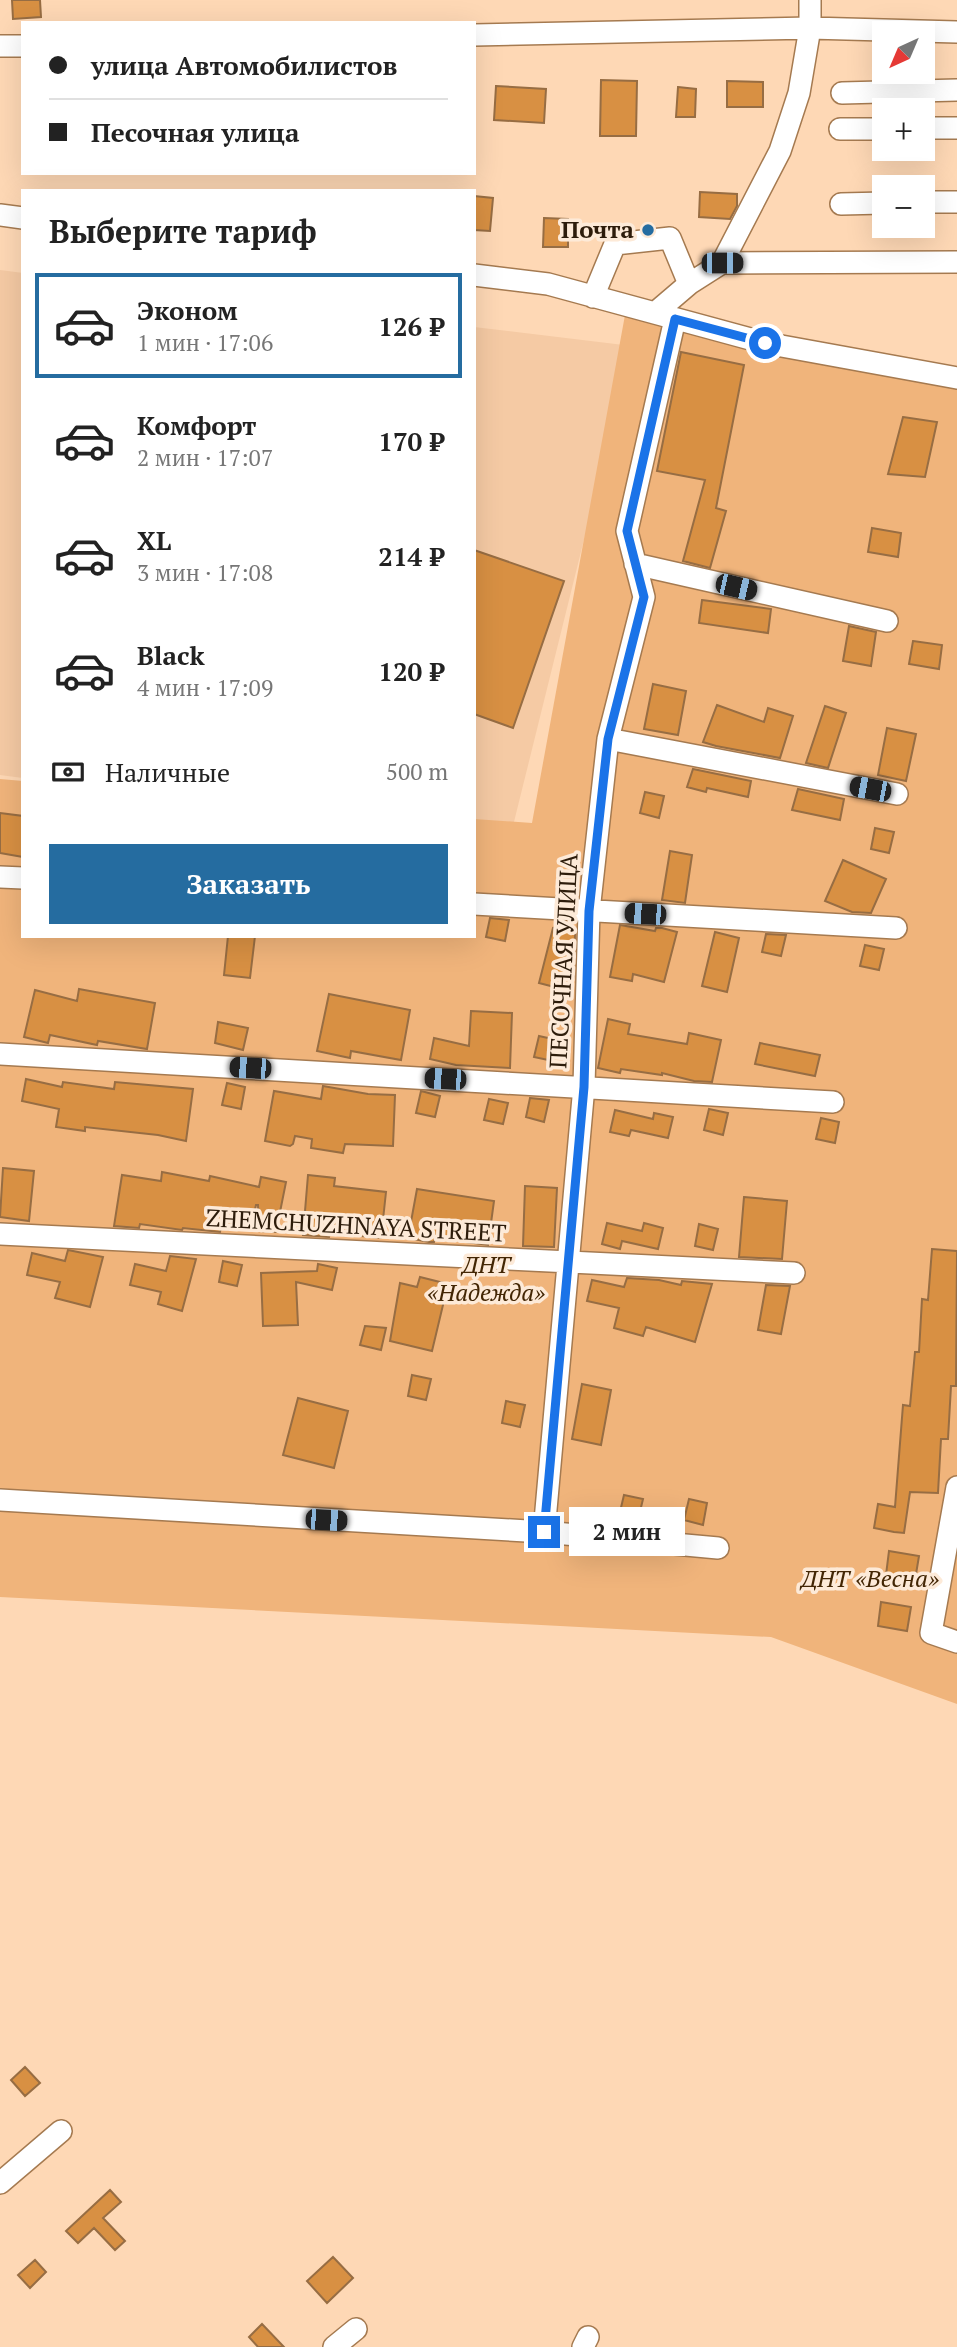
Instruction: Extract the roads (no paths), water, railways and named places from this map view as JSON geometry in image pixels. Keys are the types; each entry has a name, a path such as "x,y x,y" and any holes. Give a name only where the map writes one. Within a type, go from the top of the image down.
{"street":[{"path":"665,316 689,284 722,263 780,151 799,93 810,28 810,0"},
{"path":"476,36 810,28 957,32"},
{"path":"0,46 21,46"},
{"path":"842,93 957,90"},
{"path":"935,128 957,128"},
{"path":"840,129 872,129"},
{"path":"935,202 957,202"},
{"path":"841,204 872,203"},
{"path":"0,215 21,218"},
{"path":"593,297 615,244 670,239 689,284"},
{"path":"722,263 957,262"},
{"path":"476,275 548,284 765,343 957,378"},
{"name":"ПЕСОЧНАЯ УЛИЦА","path":"544,1532 584,1087 589,911 608,739 644,597 627,531 665,316"},
{"path":"635,564 887,621"},
{"path":"608,739 897,794"},
{"path":"0,877 21,878"},
{"path":"476,904 896,928"},
{"path":"0,1054 833,1102"},
{"name":"ZHEMCHUZHNAYA STREET","path":"0,1234 566,1264 794,1273"},
{"path":"957,1487 931,1633 957,1642"},
{"path":"0,1500 544,1532 718,1548"},
{"path":"0,2183 61,2131"},
{"path":"334,2347 356,2329"}],"place":[{"name":"Почта","path":"648,230"}],"park label":[{"name":"ДНТ «Надежда»","path":"486,1279"},
{"name":"ДНТ «Весна»","path":"870,1579"}]}
